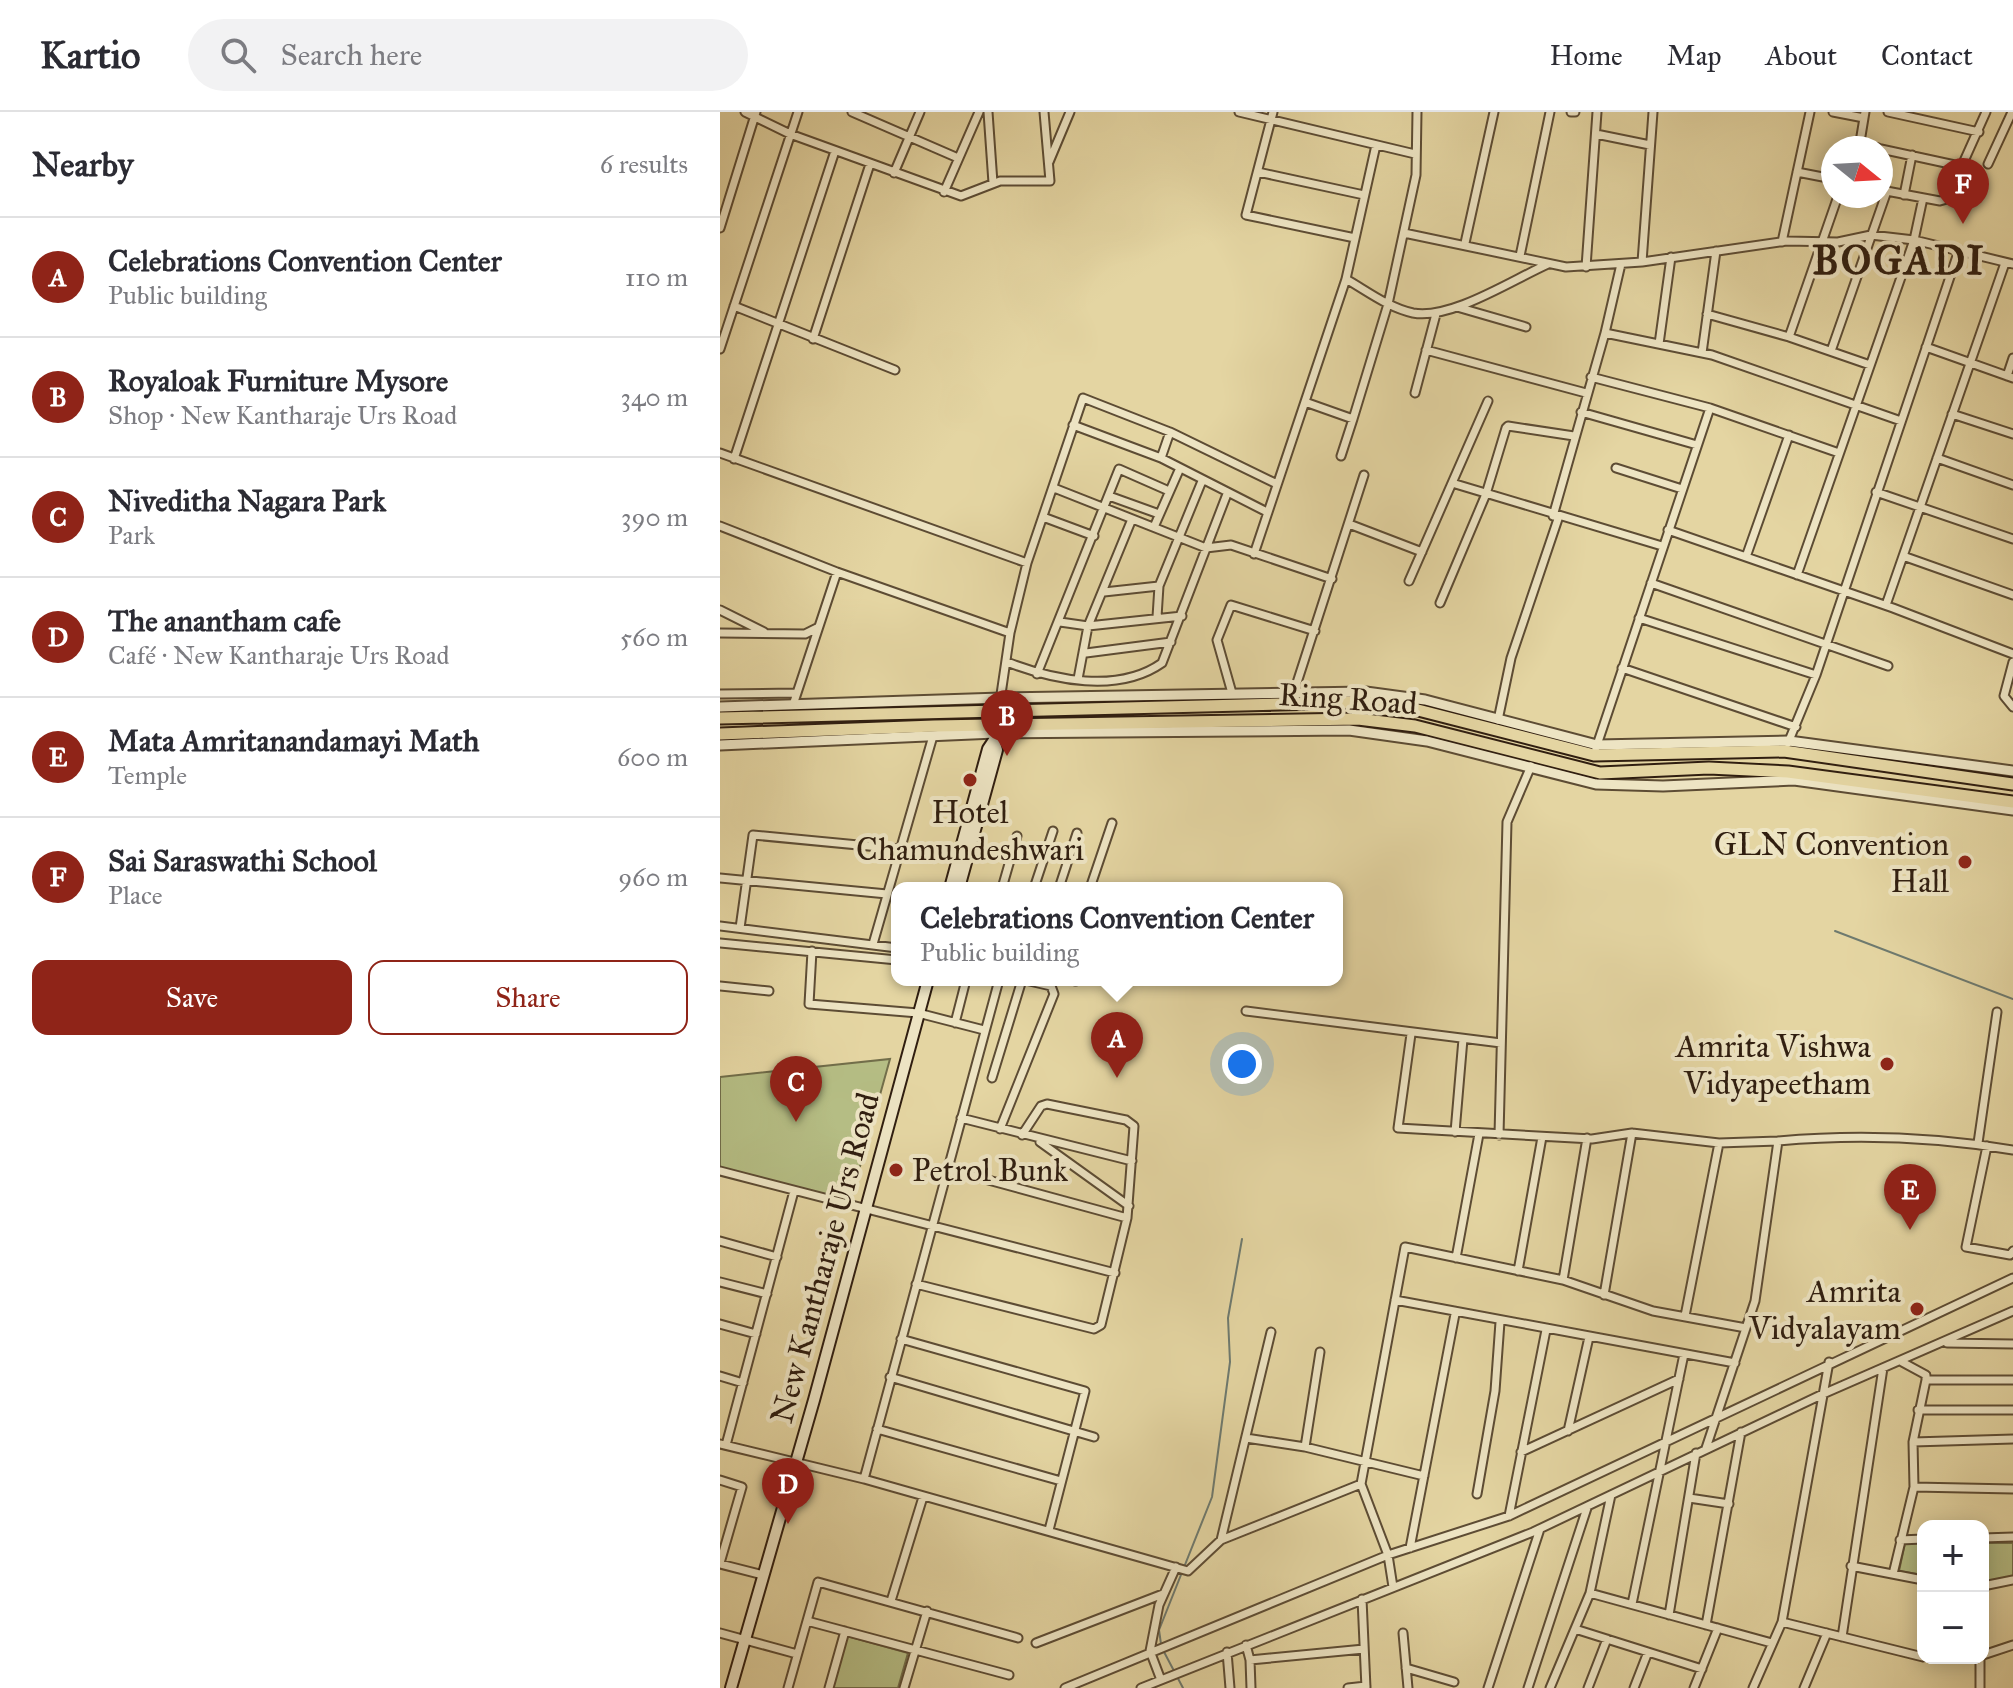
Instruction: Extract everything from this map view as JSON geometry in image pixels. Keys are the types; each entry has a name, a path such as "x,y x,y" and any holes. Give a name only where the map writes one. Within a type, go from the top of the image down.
{"highway":[{"name":"Ring Road","path":"720,718 1000,703 1378,703 1596,750 1786,746 2013,784"},
{"name":"Ring Road","path":"720,734 995,733 1375,720 1415,726 1532,764 1600,773 1709,768 1788,772 2012,806"}],"main road":[{"path":"952,882 995,733 1000,703"},
{"path":"961,882 997,750 995,733"},
{"name":"New Kantharaje Urs Road","path":"731,1688 796,1464 926,986"}],"street":[{"path":"745,112 755,114 790,134 961,196 993,183 1050,181 1044,112"},
{"path":"720,349 798,112"},
{"path":"852,112 958,158"},
{"path":"894,173 920,112"},
{"path":"944,192 979,112"},
{"path":"988,112 993,183"},
{"path":"1048,164 1070,112"},
{"path":"1239,112 1272,116 1415,154"},
{"path":"1341,456 1388,304 1404,233 1416,175 1417,112"},
{"path":"1465,243 1494,112"},
{"path":"1520,256 1550,112"},
{"path":"1586,267 1597,112"},
{"path":"1642,262 1653,112"},
{"path":"1782,242 1810,112"},
{"path":"1833,112 1865,115 1861,136"},
{"path":"1888,112 1979,132"},
{"path":"1893,192 1947,199 1964,167 1986,112"},
{"path":"1988,164 2012,112"},
{"path":"720,228 755,114"},
{"path":"1272,116 1246,215 1355,238"},
{"path":"1596,134 1650,145"},
{"path":"1254,554 1346,279 1376,145"},
{"path":"734,459 835,151"},
{"path":"1893,151 1964,167"},
{"path":"1904,195 1912,155"},
{"path":"813,339 870,164"},
{"path":"1258,172 1364,195"},
{"path":"1797,172 1821,177"},
{"path":"1797,575 1914,240 1923,198"},
{"path":"1789,337 1834,208"},
{"path":"1831,351 1879,208"},
{"path":"1404,233 1465,243 1550,263 1586,267 1782,242 1821,242 1871,235 1914,240 2009,264 1969,362 1886,605"},
{"path":"1959,250 1816,675 1786,746 2013,771"},
{"path":"1702,353 1716,251"},
{"path":"1659,344 1671,257"},
{"path":"1346,279 1388,304 1413,313 1436,314 1550,263"},
{"path":"1498,720 1511,658 1556,516 1574,436 1605,333 1621,264"},
{"path":"734,306 777,326 895,370"},
{"path":"1457,307 1526,327"},
{"path":"1415,393 1436,314"},
{"path":"1707,314 1789,337 1870,365"},
{"path":"1605,333 1702,353 1857,403 1901,421"},
{"path":"1926,347 2010,377 2013,358"},
{"path":"1426,350 1586,393"},
{"path":"1591,377 1710,408 1839,453"},
{"path":"1000,703 1010,633 1027,563 1083,398 1170,432 1277,484"},
{"path":"1409,581 1488,401"},
{"path":"1305,402 1353,419"},
{"path":"720,707 1000,703 1232,693 1391,694 1498,720 1596,750 1710,408"},
{"path":"1581,412 1697,445"},
{"path":"1952,414 2013,434"},
{"path":"1073,425 1161,458 1267,512"},
{"path":"1440,603 1486,494 1508,426 1574,436"},
{"path":"1161,458 1170,432"},
{"path":"1746,557 1789,435"},
{"path":"720,453 1027,563"},
{"path":"1937,458 2013,485"},
{"path":"1154,527 1180,468"},
{"path":"1616,468 1682,489"},
{"path":"1037,674 1119,469 1169,491"},
{"path":"1294,692 1364,475"},
{"path":"1157,617 1159,586 1202,481"},
{"path":"1452,483 1662,546"},
{"path":"1054,488 1206,548 1231,545 1332,579"},
{"path":"1876,492 2013,539"},
{"path":"1007,662 1037,674 1103,680 1152,670 1162,663 1227,494"},
{"path":"1109,496 1159,514"},
{"path":"1043,517 1094,536"},
{"path":"1078,679 1086,653 1088,626 1132,519"},
{"path":"1349,524 1422,552"},
{"path":"720,526 837,572 1010,633"},
{"path":"1668,530 1886,605 2013,654"},
{"path":"1903,556 2013,595"},
{"path":"793,705 837,572"},
{"path":"1651,583 1888,666"},
{"path":"1104,592 1159,586"},
{"path":"1232,693 1217,640 1231,605 1315,631"},
{"path":"720,610 767,633"},
{"path":"1060,622 1088,626 1182,616"},
{"path":"1639,618 1816,675"},
{"path":"720,633 805,634 817,628"},
{"path":"1086,653 1171,642"},
{"path":"2013,662 2004,696 2013,707"},
{"path":"1622,668 1796,727"},
{"path":"720,694 795,693"},
{"path":"720,745 995,733"},
{"path":"873,944 933,736"},
{"path":"1499,1135 1507,822 1532,764"},
{"path":"1092,882 1112,823"},
{"path":"1036,882 1053,831"},
{"path":"1061,882 1077,833"},
{"path":"740,928 750,842 756,834 900,849"},
{"path":"1004,882 1017,836"},
{"path":"720,878 887,894"},
{"path":"720,926 891,947"},
{"path":"720,943 891,959"},
{"path":"812,951 809,1004 918,1013 984,1030"},
{"path":"720,986 769,991"},
{"path":"955,1023 964,986"},
{"path":"864,1479 997,986"},
{"path":"992,1078 1022,986"},
{"path":"1000,1129 1054,994 1051,986"},
{"path":"1246,1011 1501,1043"},
{"path":"1997,1012 1983,1145 1966,1247 2010,1255 2013,1251"},
{"path":"1411,1034 1398,1128 1587,1138 1632,1133 1719,1143 1831,1136 1983,1145 2013,1150"},
{"path":"1455,1132 1463,1039"},
{"path":"916,1284 1094,1329 1101,1325 1129,1206 1134,1126 1126,1120 1047,1104 1041,1106 1022,1135"},
{"path":"961,1118 1132,1161"},
{"path":"1604,1295 1632,1133"},
{"path":"1456,1258 1479,1134"},
{"path":"1518,1271 1542,1137"},
{"path":"1035,1138 1129,1206"},
{"path":"1563,1280 1587,1138"},
{"path":"1706,1448 1755,1301 1778,1141"},
{"path":"1685,1316 1719,1143"},
{"path":"948,1169 1127,1218"},
{"path":"720,1171 1115,1273"},
{"path":"794,1191 743,1383 723,1444 864,1479 1188,1571 1221,1540 1361,1484"},
{"path":"720,1241 777,1257"},
{"path":"1393,1587 1388,1555 1361,1484 1405,1247 1563,1280 1604,1295 1746,1328"},
{"path":"1065,1688 1388,1555 1509,1516 1829,1362 2013,1278"},
{"path":"720,1282 767,1294"},
{"path":"1395,1300 1455,1314 1735,1363"},
{"path":"1141,1688 1540,1529 1823,1394 2013,1311"},
{"path":"1410,1548 1455,1314"},
{"path":"1477,1494 1495,1391 1500,1322"},
{"path":"720,1324 756,1334"},
{"path":"1509,1516 1546,1330"},
{"path":"1221,1540 1271,1332"},
{"path":"1568,1431 1589,1337"},
{"path":"901,1339 1085,1391 1049,1530"},
{"path":"1943,1343 2013,1344"},
{"path":"1305,1447 1320,1352"},
{"path":"1632,1604 1657,1471 1684,1354"},
{"path":"1753,1688 1782,1622 1829,1362"},
{"path":"1893,1574 1914,1487 1913,1442 1926,1380 1926,1375 1902,1362"},
{"path":"1842,1637 1883,1368"},
{"path":"720,1376 743,1383"},
{"path":"890,1377 1094,1437"},
{"path":"1521,1452 1679,1379"},
{"path":"1926,1380 2013,1380"},
{"path":"1918,1410 2013,1410"},
{"path":"877,1429 1061,1481"},
{"path":"1706,1625 1741,1432"},
{"path":"1246,1438 1305,1447 1424,1476"},
{"path":"1913,1442 2013,1439"},
{"path":"1669,1615 1696,1453"},
{"path":"720,1480 742,1487 720,1563 763,1575"},
{"path":"1914,1487 2013,1489"},
{"path":"1550,1688 1590,1593 1611,1495"},
{"path":"891,1601 923,1497"},
{"path":"1689,1498 1729,1504"},
{"path":"1528,1688 1587,1507"},
{"path":"1488,1688 1540,1529"},
{"path":"1989,1538 2013,1537"},
{"path":"1900,1540 1917,1539"},
{"path":"1851,1566 1917,1579"},
{"path":"1161,1680 1150,1651 1163,1594 1176,1567"},
{"path":"1989,1585 2013,1580"},
{"path":"788,1688 818,1582 1018,1638"},
{"path":"1590,1593 1772,1643"},
{"path":"1036,1643 1163,1594"},
{"path":"1348,1688 1366,1687 1362,1599"},
{"path":"904,1688 927,1611"},
{"path":"807,1621 1009,1675"},
{"path":"1782,1622 1917,1656"},
{"path":"1694,1688 1718,1628"},
{"path":"1575,1629 1702,1669"},
{"path":"829,1688 845,1631"},
{"path":"720,1633 797,1654"},
{"path":"1403,1633 1408,1688"},
{"path":"1804,1688 1827,1633"},
{"path":"1588,1688 1607,1639"},
{"path":"1246,1645 1251,1688"},
{"path":"1989,1654 2013,1645"},
{"path":"1250,1660 1364,1649"},
{"path":"1227,1652 1230,1688"},
{"path":"1634,1688 1648,1652"},
{"path":"1980,1688 1981,1664"},
{"path":"1406,1668 1454,1682"}],"green space":[{"path":"890,1059 850,1202 720,1168 720,1077"},
{"path":"1905,1543 1917,1543 1917,1574 1899,1571"},
{"path":"1989,1543 2013,1543 2013,1576 1989,1581"},
{"path":"847,1636 908,1653 898,1688 832,1688"}],"waterway":[{"path":"1835,931 2013,999"},
{"path":"1161,1644 1159,1630 1212,1497 1230,1362 1228,1318 1242,1239"},
{"path":"1163,1650 1183,1688"}],"place":[{"name":"Sai Saraswathi School","path":"1963,224"},
{"name":"Royaloak Furniture Mysore","path":"1007,756"},
{"name":"Hotel Chamundeshwari","path":"970,780"},
{"name":"GLN Convention Hall","path":"1965,862"},
{"name":"Amrita Vishwa Vidyapeetham","path":"1887,1064"},
{"name":"Celebrations Convention Center","path":"1117,1078"},
{"name":"Niveditha Nagara Park","path":"796,1122"},
{"name":"Petrol Bunk","path":"896,1170"},
{"name":"Mata Amritanandamayi Math","path":"1910,1230"},
{"name":"Amrita Vidyalayam","path":"1917,1309"},
{"name":"The anantham cafe","path":"788,1524"}],"district":[{"name":"BOGADI","path":"1899,260"}]}
